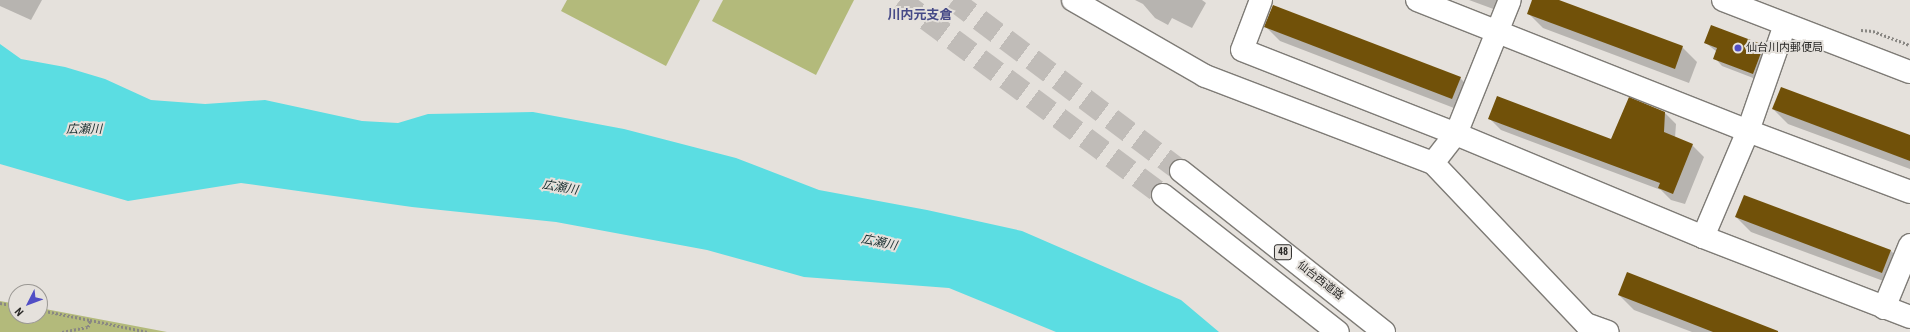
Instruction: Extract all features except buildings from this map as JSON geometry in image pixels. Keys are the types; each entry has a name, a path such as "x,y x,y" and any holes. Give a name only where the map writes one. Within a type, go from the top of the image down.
{"main road":[{"path":"1073,0 1205,76 1433,163 1586,324 1608,332"},
{"path":"1261,0 1242,50 1456,134 1703,237 1910,317"},
{"path":"1416,0 1498,31 1748,131 1910,192"},
{"path":"1433,163 1456,134 1510,0"},
{"path":"1723,0 1910,72"},
{"path":"1703,237 1748,131 1785,25"},
{"name":"仙台西道路","path":"1181,172 1384,332"},
{"path":"1163,196 1338,332"},
{"path":"1884,308 1910,245"}],"path":[{"path":"48,312 148,332"},
{"path":"62,332 88,327 90,320"}],"green space":[{"path":"567,0 700,0 666,66 561,11"},
{"path":"723,0 854,0 816,75 712,21"},
{"path":"0,301 8,302 8,324 48,324 48,310 167,332 0,332"}],"water":[{"name":"広瀬川","path":"0,44 21,59 65,67 105,79 151,100 205,104 265,100 362,121 398,123 428,114 533,112 624,129 736,158 819,190 927,210 1022,231 1181,300 1219,332 1056,332 949,288 804,277 707,250 556,222 412,207 241,183 128,201 0,164"}],"tunnel":[{"path":"900,0 1163,195"},
{"path":"953,0 1181,171"}],"place":[{"name":"仙台川内郵便局","path":"1738,48"}],"district":[{"name":"川内元支倉","path":"920,15"}]}
